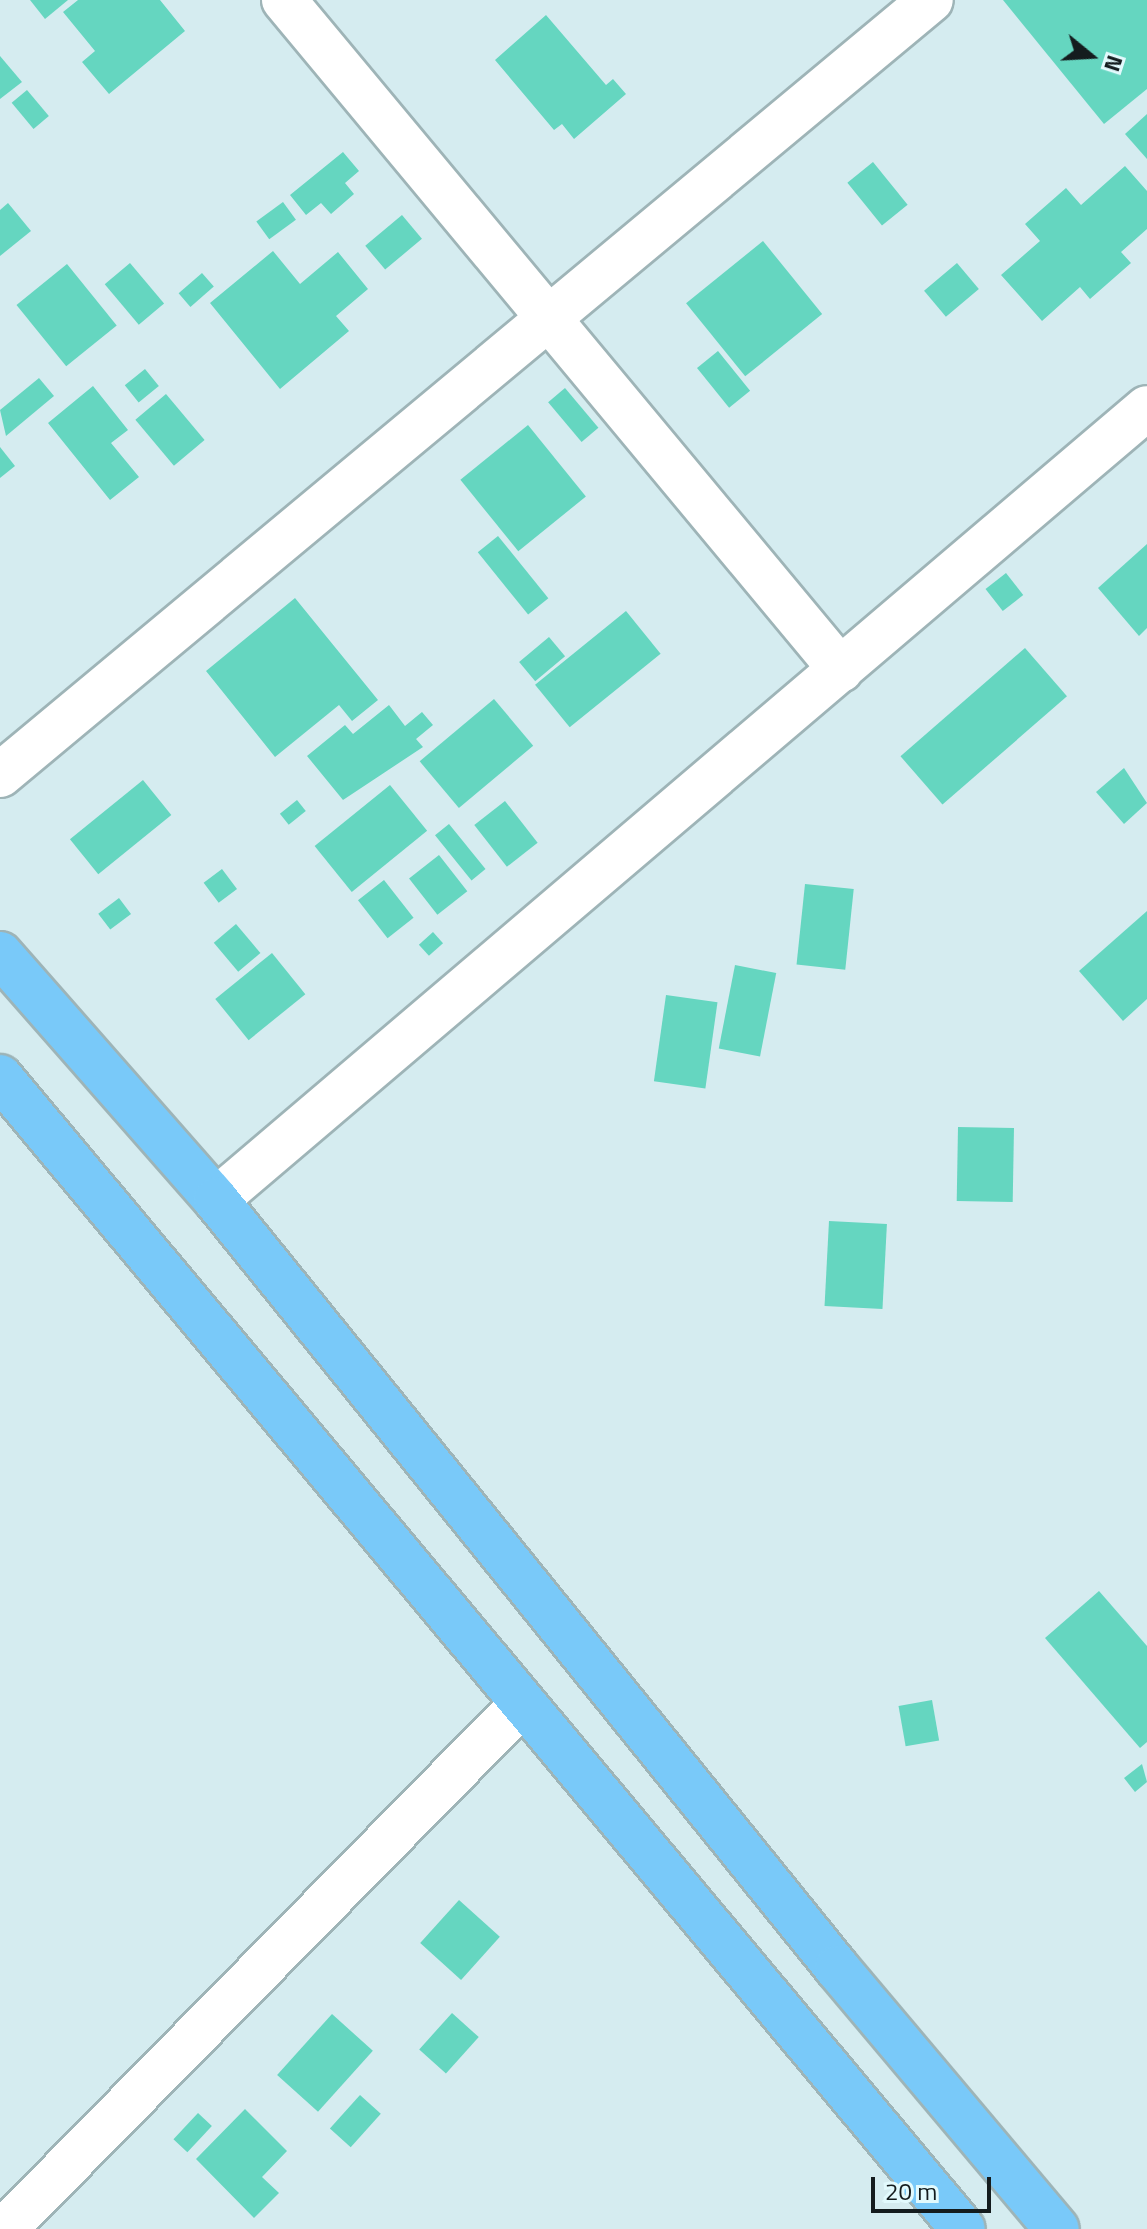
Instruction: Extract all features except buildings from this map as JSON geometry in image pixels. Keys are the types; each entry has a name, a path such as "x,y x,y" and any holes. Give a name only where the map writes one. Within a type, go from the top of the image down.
{"highway":[{"path":"0,954 216,1200 837,1968 1057,2229"},
{"path":"0,1077 963,2229"}],"street":[{"path":"284,0 552,318 841,670"},
{"path":"0,775 931,0"},
{"path":"216,1200 1147,408"},
{"path":"5,2229 522,1704"}]}
